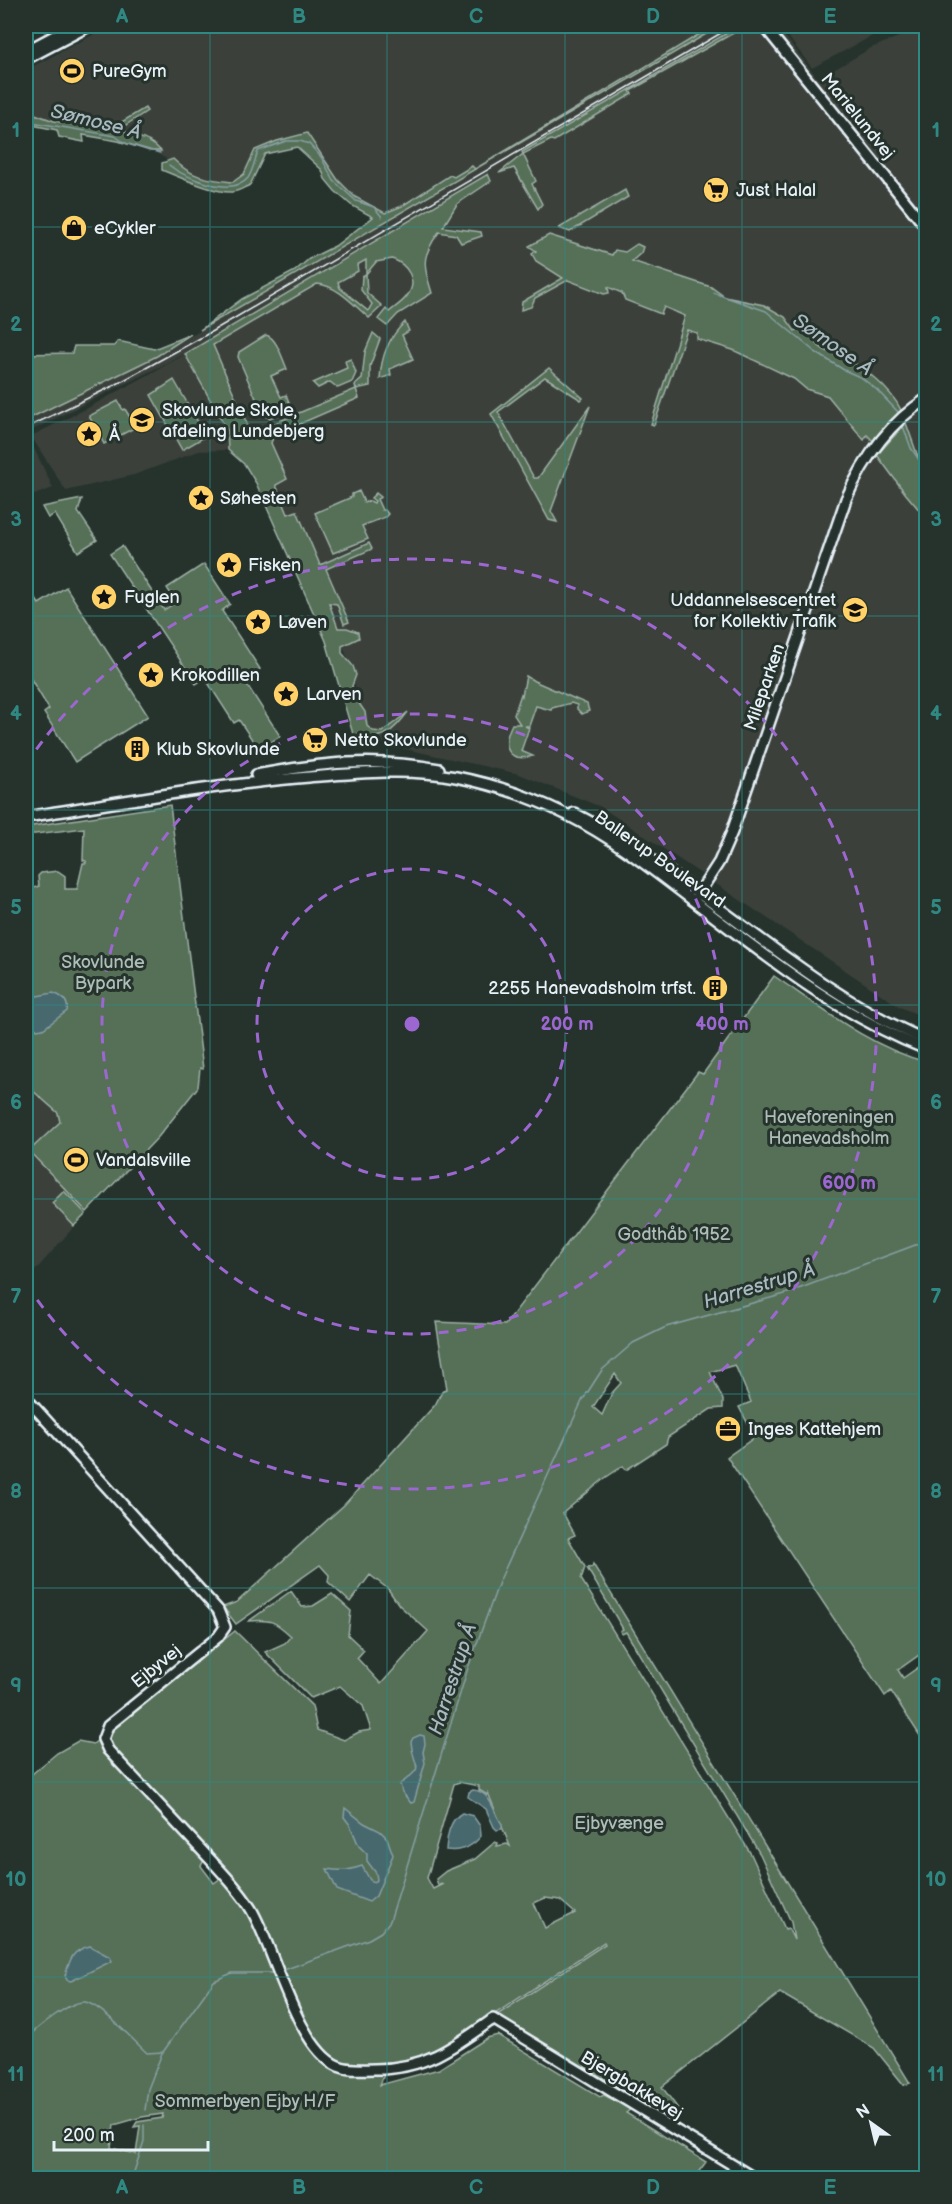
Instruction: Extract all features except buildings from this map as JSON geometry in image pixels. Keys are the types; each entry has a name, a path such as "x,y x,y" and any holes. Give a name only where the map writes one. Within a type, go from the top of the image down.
{"street":[{"path":"26,51 73,26"},
{"path":"26,59 90,26"},
{"name":"Marielundvej","path":"764,26 927,227"},
{"name":"Mileparken","path":"693,902 719,862 732,832 846,498 871,453 886,434 912,409 927,399"},
{"name":"Ballerup Boulevard","path":"26,812 334,762 403,764 491,781 547,800 629,843 699,892 811,977 866,1011 927,1040"},
{"name":"Ballerup Boulevard","path":"26,817 267,779 369,773 430,774 491,786 563,813 625,850 693,902 807,983 846,1008 903,1039 927,1049"},
{"name":"Ejbyvej","path":"26,1398 224,1619 225,1627 218,1637 108,1726 103,1739 108,1750 240,1894 257,1919 278,1972 308,2035 320,2052 339,2067 389,2069 434,2059 452,2049 493,2019"},
{"name":"Bjergbakkevej","path":"493,2019 754,2178"}],"shaded area":[{"path":"110,26 777,26 818,79 871,48 926,26 926,1018 900,1007 601,807 519,774 369,741 349,661 213,345 250,315 185,354 26,433 26,420 157,356 381,225 347,197 303,134 257,150 245,177 234,186 202,181 122,132 40,122 26,105 26,70"},
{"path":"780,26 891,26 812,68"},
{"name":"Skovlunde Skole, afdeling Lundebjerg","path":"186,354 227,430 228,450 199,451 134,475 66,491 31,436 84,410"},
{"path":"29,438 53,488 26,498 26,439"},
{"path":"32,1090 58,1113 60,1122 30,1152 87,1212 26,1281 26,1096"}],"green space":[{"path":"713,26 720,26 200,330 242,299 295,271 309,259 335,246 373,217 351,205 335,191 325,179 322,170 297,147 265,154 250,185 234,192 206,187 162,170 162,163 173,159 193,174 233,182 244,174 255,150 307,133 338,180 355,197 385,213 402,206 450,175 454,177 472,166 475,169"},
{"path":"739,26 744,27 630,91 632,94 554,141 551,140 523,154 522,152"},
{"path":"26,105 35,114 54,121 110,129 145,108 147,111 122,130 148,141 161,151 150,151 118,141 83,135 84,142 59,137 57,130 26,124"},
{"path":"523,154 536,181 532,184 542,204 538,209 514,168 499,173"},
{"path":"488,174 491,181 457,204 443,227 481,232 482,236 461,243 456,235 439,232 429,248 425,261 432,293 398,314 387,326 378,319 386,309 389,312 407,296 412,285 407,269 392,259 376,262 366,274 367,293 382,306 369,318 338,292 317,284 213,345 251,433 356,389 359,398 274,435 271,443 287,479 276,485 288,514 297,511 320,565 369,543 372,549 326,569 349,622 344,624 337,604 329,603 338,628 358,632 359,638 342,646 342,653 353,666 356,675 352,686 354,696 365,712 367,726 373,731 382,732 408,712 386,734 355,741 326,641 256,483 245,465 228,450 227,430 185,354","holes":["366,260 366,274 362,276 361,290 372,304 368,311 340,288 338,282 358,271 357,265"]},
{"path":"625,190 628,197 570,232 559,228"},
{"path":"549,235 612,255 615,250 625,252 637,244 643,247 641,253 632,261 711,287 725,297 764,305 785,317 795,331 806,322 814,341 819,346 849,360 866,372 883,386 901,410 873,441 867,435 864,440 828,396 806,389 794,379 733,350 697,339 697,333 687,330 654,425 651,424 685,316 664,307 661,314 625,300 622,293 608,287 609,293 604,294 568,280 535,298 531,307 521,310 522,302 563,278 536,261 532,254 536,251 529,246"},
{"path":"405,322 409,331 402,335 413,359 390,369 391,375 380,379 386,348 394,334"},
{"path":"373,333 380,339 370,366 370,386 356,389 355,385 362,379 365,352"},
{"path":"191,334 157,356 26,420 26,354 72,353 74,346 114,346 118,341 154,349"},
{"path":"266,335 276,344 287,369 271,376 281,397 286,395 292,409 270,418 263,415 238,357 239,352"},
{"path":"351,359 356,373 352,382 338,388 330,382 318,388 313,383 347,368 345,361"},
{"path":"549,368 583,398 581,400 545,377 498,412 534,478 538,478 590,406 551,511 557,522 549,520 491,414"},
{"path":"174,380 206,436 182,450 151,395"},
{"path":"118,401 136,427 104,444 89,416"},
{"path":"906,423 917,454 926,465 926,518 877,455"},
{"path":"359,491 364,502 374,503 375,501 371,498 376,493 381,497 377,499 382,510 388,514 362,526 368,539 333,553 315,513 352,497 352,494"},
{"path":"82,499 78,512 97,540 78,552 55,514 48,518 42,507"},
{"path":"122,546 164,610 176,602 167,588 204,564 230,604 222,611 260,669 244,680 280,736 259,750 239,720 234,723 205,678 196,684 110,554"},
{"path":"26,584 39,604 66,587 148,716 75,762 44,713 49,709 26,671"},
{"path":"526,676 587,704 589,711 582,714 577,709 577,705 571,703 551,710 536,706 529,726 525,726 529,728 521,751 533,756 524,758 512,755 507,746 507,739 512,724 520,724 514,715 521,694 522,696"},
{"name":"Skovlunde Bypark","path":"170,805 203,1069 200,1068 198,1087 159,1136 87,1212 29,1151 60,1122 58,1113 32,1090 26,1096 26,891 39,886 38,876 41,873 58,871 65,876 65,889 77,889 83,863 86,863 83,860 84,828 27,835 26,827"},
{"path":"774,976 866,1037 926,1062 926,1650 898,1670 903,1678 926,1662 926,1745 891,1691 885,1696 727,1457 755,1437 739,1407 751,1402 735,1365 710,1372 723,1400 723,1408 711,1409 668,1437 666,1444 626,1470 623,1466 563,1513 575,1535 568,1538 585,1567 581,1579 751,1854 785,1929 788,1928 794,1940 791,1922 760,1854 626,1632 622,1634 620,1631 623,1629 587,1568 592,1567 593,1564 910,2083 904,2085 874,2048 780,1993 662,2087 679,2110 670,2123 620,2091 620,2088 497,2015 605,1944 604,1942 431,2056 388,2066 342,2065 322,2050 311,2033 287,1985 257,1913 189,1839 204,1860 201,1866 214,1883 221,1878 248,1910 316,2054 336,2069 385,2072 380,2085 439,2069 487,2038 498,2035 600,2097 604,2095 631,2109 626,2113 706,2162 694,2178 26,2178 26,1779 57,1753 78,1741 93,1744 235,1631 312,1706 317,1730 344,1740 359,1732 371,1730 363,1706 340,1686 311,1698 265,1652 285,1643 291,1636 286,1631 272,1622 249,1621 291,1591 302,1607 313,1606 332,1594 351,1611 348,1635 364,1650 357,1658 381,1684 428,1631 399,1605 388,1589 370,1575 350,1602 328,1582 329,1575 320,1565 236,1624 223,1607 237,1602 344,1505 435,1405 443,1390 447,1389 436,1322 505,1325 698,1072 703,1074","holes":["615,1374 621,1383 612,1393 602,1415 593,1407","459,1782 479,1786 479,1790 487,1795 488,1793 510,1846 507,1844 497,1846 498,1843 495,1842 475,1859 446,1871 436,1879 438,1885 443,1884 433,1889 427,1878 454,1784","545,1898 560,1900 575,1913 545,1928 534,1903","163,2114 162,2118 137,2122 134,2127 140,2126 136,2154 111,2148 114,2125"]},
{"path":"64,1191 86,1214 74,1226 52,1203"}],"water":[{"path":"53,993 64,999 67,1011 43,1029 37,1030 26,1017 26,998"},
{"path":"424,1736 425,1763 414,1802 411,1803 402,1792 400,1784 416,1769 411,1742 413,1738"},
{"path":"479,1791 488,1798 502,1824 502,1829 497,1830 486,1809 468,1797 469,1792"},
{"path":"345,1808 364,1823 380,1831 387,1838 393,1855 376,1896 369,1902 337,1890 327,1869 344,1870 362,1866 370,1880 374,1882 377,1880 376,1873 367,1861 367,1854 359,1846 344,1817"},
{"path":"462,1813 473,1816 480,1826 481,1836 465,1848 446,1850 451,1824"},
{"path":"90,1946 110,1957 112,1961 71,1981 67,1980 65,1976 68,1965 75,1953"}],"waterway":[{"name":"Sømose Å","path":"26,119 32,122 115,136 125,143 160,153"},
{"name":"Sømose Å","path":"169,165 208,184 231,186 248,178 258,151 286,141 300,141 309,144 321,157 334,181 356,201 374,207 382,217"},
{"name":"Sømose Å","path":"714,293 766,311 815,352 862,378 898,412"},
{"name":"Sømose Å","path":"903,426 911,448 926,470"},
{"name":"Harrestrup Å","path":"281,1971 369,1939 381,1932 390,1921 468,1668 499,1582 582,1401 602,1370 633,1343 666,1327 785,1294 926,1241"},
{"name":"Harrestrup Å","path":"26,2039 62,2010 85,2002 108,2016 147,2053 163,2052 214,1981 232,1973 273,1973"},
{"path":"145,2110 148,2089 162,2053"},
{"path":"132,2178 144,2141 144,2125"}],"tram line":[{"path":"26,428 115,385 204,336 733,26"}],"place":[{"name":"PureGym","path":"72,71"},
{"name":"Just Halal","path":"716,190"},
{"name":"eCykler","path":"74,228"},
{"name":"Skovlunde Skole, afdeling Lundebjerg","path":"142,420"},
{"name":"Å","path":"89,434"},
{"name":"Søhesten","path":"201,498"},
{"name":"Fisken","path":"229,565"},
{"name":"Fuglen","path":"104,597"},
{"name":"Uddannelsescentret for Kollektiv Trafik","path":"855,610"},
{"name":"Løven","path":"258,622"},
{"name":"Krokodillen","path":"151,675"},
{"name":"Larven","path":"286,694"},
{"name":"Netto Skovlunde","path":"315,740"},
{"name":"Klub Skovlunde","path":"137,749"},
{"name":"2255 Hanevadsholm trfst.","path":"715,988"},
{"name":"Vandalsville","path":"76,1160"},
{"name":"Inges Kattehjem","path":"728,1429"}],"park label":[{"name":"Haveforeningen Hanevadsholm","path":"829,1127"},
{"name":"Godthåb 1952","path":"674,1234"},
{"name":"Ejbyvænge","path":"619,1823"},
{"name":"Sommerbyen Ejby H/F","path":"245,2101"}]}
